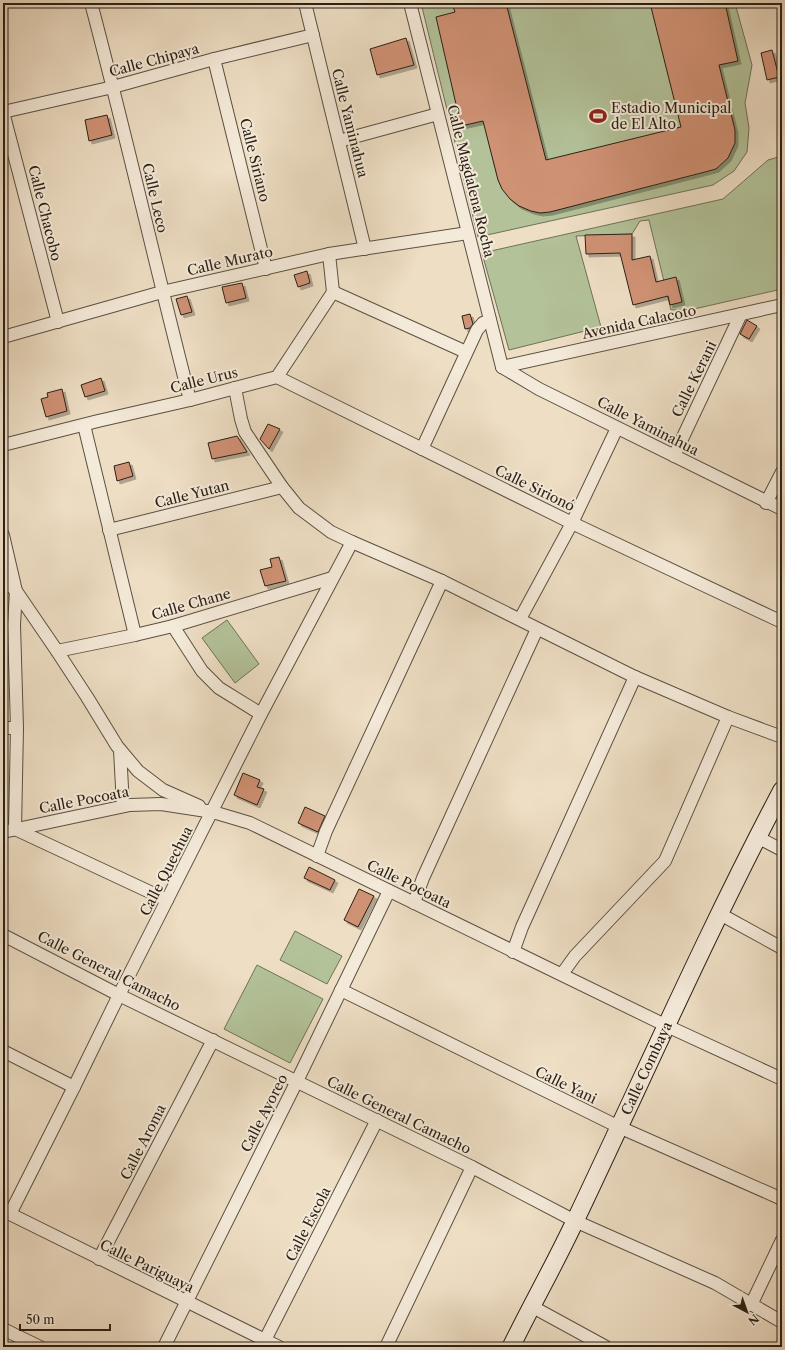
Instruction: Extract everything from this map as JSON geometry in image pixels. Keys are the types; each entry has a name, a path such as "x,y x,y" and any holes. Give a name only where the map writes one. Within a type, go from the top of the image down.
{"street":[{"name":"Calle Leco","path":"91,3 190,400"},
{"name":"Calle Yaminahua","path":"305,3 365,249"},
{"name":"Calle Magdalena Rocha","path":"410,3 502,367"},
{"name":"Calle Chipaya","path":"3,112 113,87 214,59 313,35"},
{"name":"Calle Siriano","path":"214,59 266,269"},
{"name":"Calle Chacobo","path":"3,112 58,322"},
{"path":"339,141 438,114"},
{"name":"Calle Murato","path":"3,337 162,292 329,254 468,233"},
{"path":"277,377 333,292 329,254"},
{"path":"333,292 466,352"},
{"name":"Avenida Calacoto","path":"502,367 782,305"},
{"name":"Calle Kerani","path":"674,456 741,314"},
{"path":"422,449 477,330 483,323 490,320"},
{"name":"Calle Yaminahua","path":"502,367 539,389 766,503 782,509"},
{"name":"Calle Urus","path":"3,445 190,400 277,377"},
{"name":"Calle Sirionó","path":"277,377 572,523 782,622"},
{"path":"235,388 241,420 245,432 282,487 299,508 331,532 442,581 635,677 728,717 782,737"},
{"path":"84,425 135,635"},
{"path":"520,619 572,523 617,428"},
{"path":"766,503 782,472"},
{"name":"Calle Yutan","path":"109,530 282,487"},
{"path":"3,535 16,591 8,625 17,728 15,829 167,900"},
{"name":"Calle Quechua","path":"7,1212 74,1087 167,900 332,578 352,542"},
{"path":"3,578 16,591 57,651 120,750 138,771 163,790 213,812"},
{"name":"Calle Chane","path":"57,651 173,626 332,578"},
{"path":"317,856 326,831 442,581"},
{"path":"173,626 202,671 219,688 262,714"},
{"path":"414,903 423,878 537,629"},
{"path":"513,952 522,927 635,677"},
{"path":"562,974 575,956 665,861 728,717"},
{"path":"3,728 17,728"},
{"path":"120,750 123,806"},
{"name":"Calle Combaya","path":"511,1347 576,1221 720,914 757,837 782,790"},
{"name":"Calle Pocoata","path":"3,832 123,806 161,804 213,812 250,823 513,952 782,1079"},
{"path":"757,837 782,850"},
{"name":"Calle Ayoreo","path":"164,1347 389,891"},
{"path":"720,914 782,948"},
{"name":"Calle General Camacho","path":"3,935 119,995 377,1120 576,1221 715,1283 782,1322"},
{"name":"Calle Yani","path":"341,990 619,1127 782,1199"},
{"name":"Calle Aroma","path":"99,1259 213,1040"},
{"path":"3,1051 74,1087"},
{"name":"Calle Escola","path":"265,1340 377,1120"},
{"path":"386,1347 472,1167"},
{"name":"Calle Pariguaya","path":"7,1212 279,1347"},
{"path":"751,1305 782,1240"},
{"path":"531,1306 606,1347"},
{"path":"3,1329 40,1347"}],"green space":[{"name":"Estadio Municipal de El Alto","path":"421,3 735,3 752,65 745,103 749,128 747,152 734,171 713,185 478,237"},
{"path":"782,156 782,289 694,309 671,310 649,220 640,221 632,234 576,236 601,327 509,350 482,253 723,199 768,160"},
{"path":"227,620 259,664 235,683 202,638"},
{"path":"295,931 342,956 327,984 280,960"},
{"path":"257,965 323,999 290,1063 224,1029"}],"building":[{"path":"452,3 506,3 546,160 681,127 650,3 725,3 738,61 719,65 735,130 735,143 728,158 716,169 550,212 540,213 519,206 510,199 502,189 498,180 483,121 461,126 436,17 455,12"},
{"path":"406,38 414,65 377,75 370,49"},
{"path":"772,50 779,77 767,80 761,53"},
{"path":"107,115 112,135 89,141 85,120"},
{"path":"632,234 632,260 650,256 656,282 676,277 682,302 670,305 668,296 633,305 620,253 586,254 585,235"},
{"path":"307,271 310,283 298,287 294,275"},
{"path":"242,283 246,298 226,303 222,287"},
{"path":"187,296 192,312 181,315 176,299"},
{"path":"470,314 473,324 470,328 465,329 462,316"},
{"path":"747,320 757,326 749,339 740,334"},
{"path":"101,378 105,391 85,397 81,385"},
{"path":"62,389 67,411 46,417 41,399 48,397 47,393"},
{"path":"268,424 280,429 269,449 260,439"},
{"path":"237,436 247,452 212,459 208,443"},
{"path":"129,462 133,476 117,481 114,466"},
{"path":"279,557 286,581 265,586 260,570 272,567 270,559"},
{"path":"243,773 260,780 257,787 264,789 257,805 234,795"},
{"path":"305,807 325,816 318,832 298,823"},
{"path":"309,867 335,880 330,890 304,878"},
{"path":"359,889 374,896 358,927 344,920"}],"place":[{"name":"Estadio Municipal de El Alto","path":"598,116"}]}
